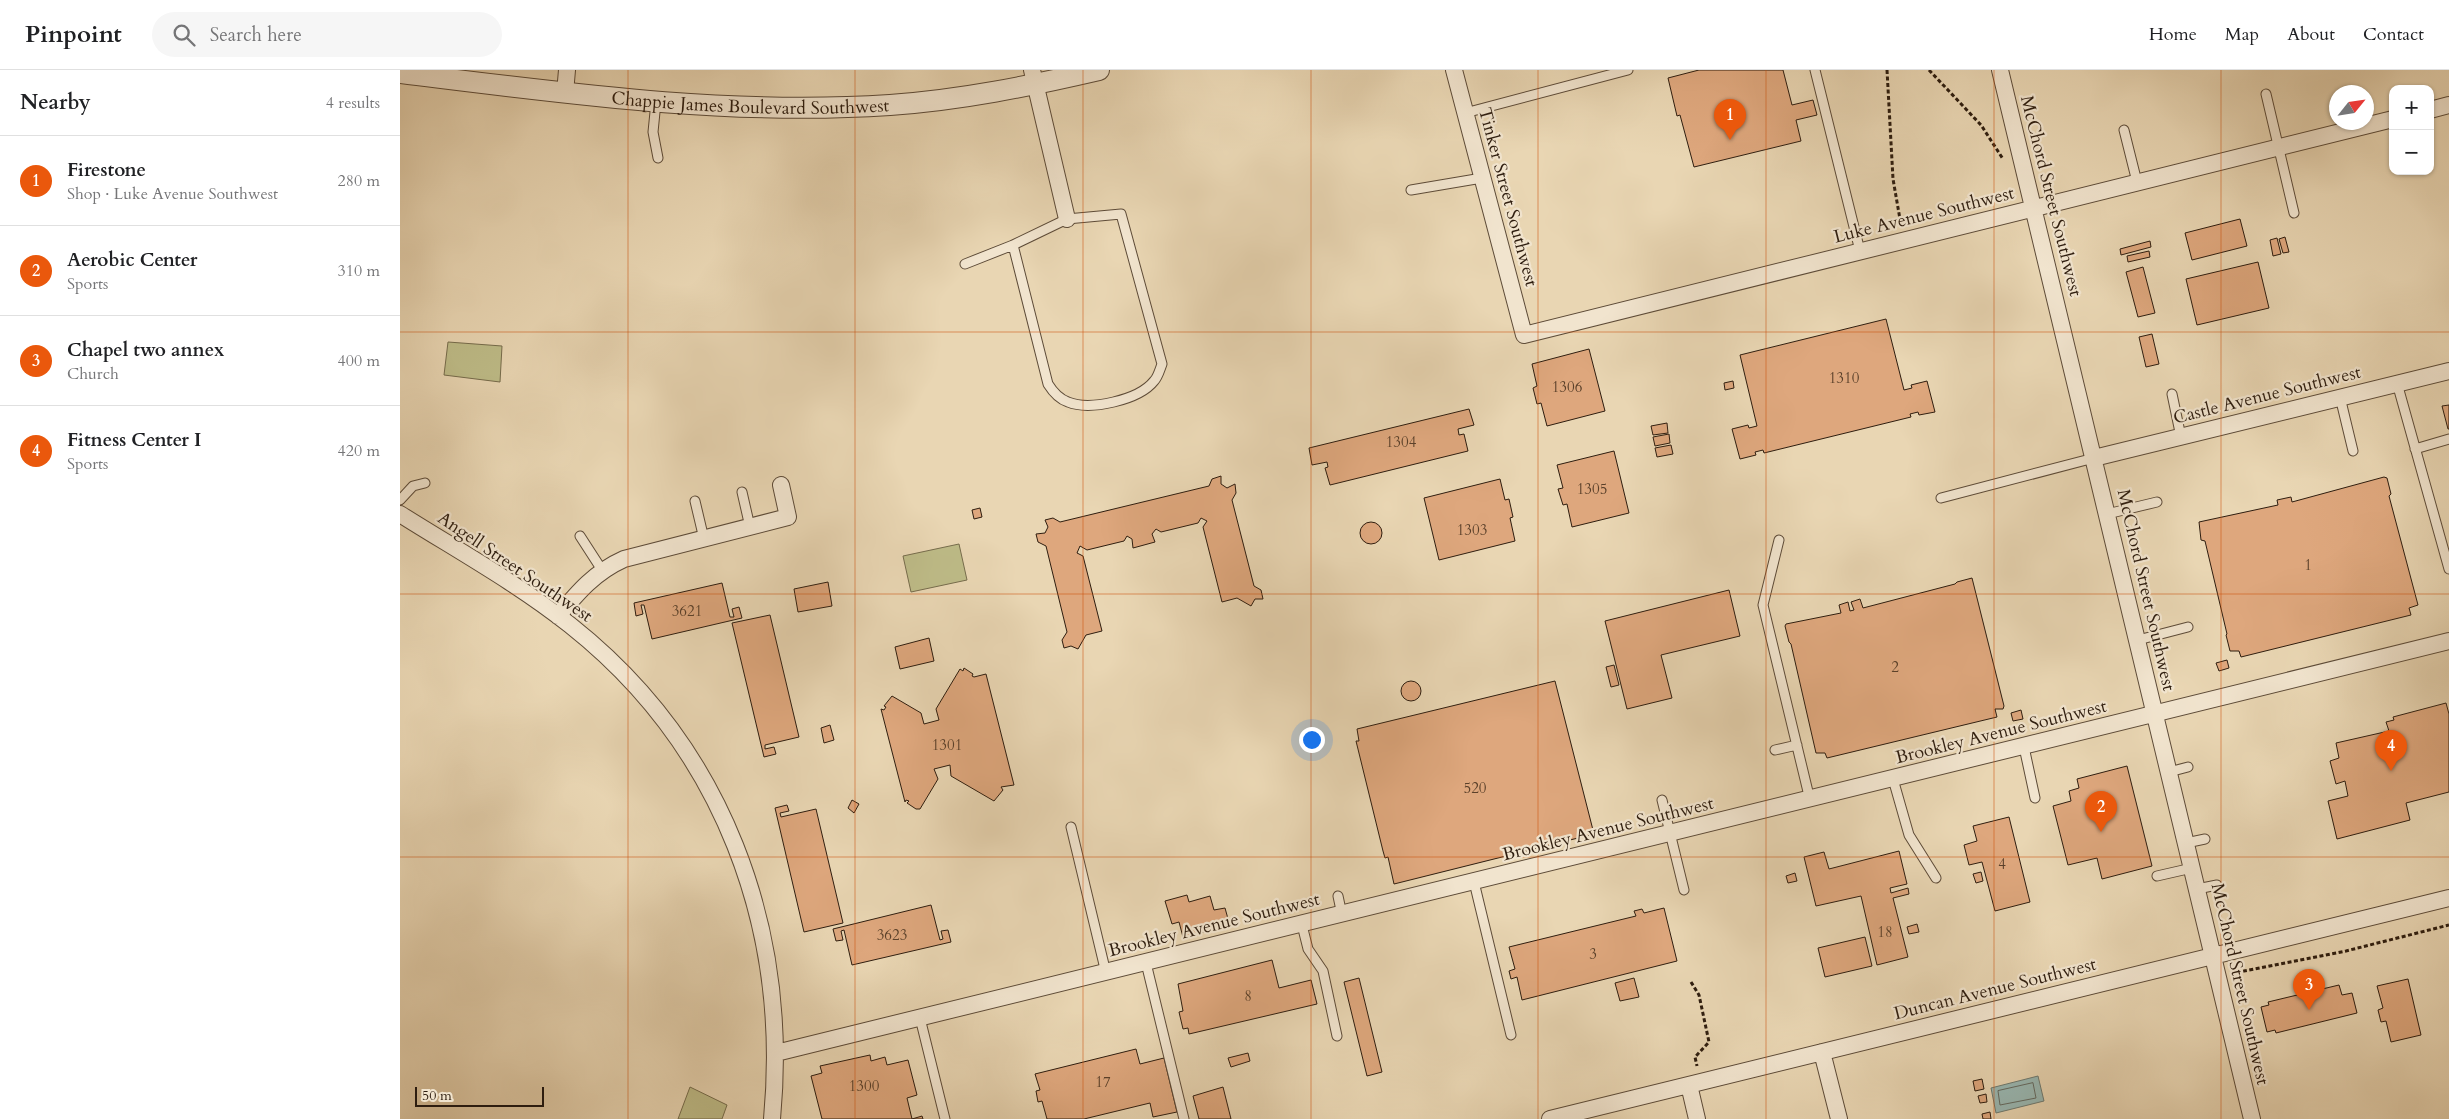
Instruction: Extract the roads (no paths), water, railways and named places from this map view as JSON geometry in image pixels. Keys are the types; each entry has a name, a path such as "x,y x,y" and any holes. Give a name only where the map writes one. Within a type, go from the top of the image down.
{"street":[{"path":"565,93 567,70"},
{"name":"Chappie James Boulevard Southwest","path":"400,74 656,102 726,107 840,108 947,99 1034,77 1099,70"},
{"name":"Tinker Street Southwest","path":"1454,70 1524,334"},
{"name":"McChord Street Southwest","path":"2000,70 2252,1119"},
{"path":"1034,77 1067,219"},
{"path":"2434,109 2449,105"},
{"name":"Luke Avenue Southwest","path":"1524,334 2389,120"},
{"name":"Castle Avenue Southwest","path":"2094,458 2449,371"},
{"path":"558,616 586,582 602,570 624,559 788,517 781,485"},
{"name":"Angell Street Southwest","path":"400,514 558,616 616,666 652,706 687,752 726,822 753,895 765,942 771,981 776,1052 772,1119"},
{"name":"Brookley Avenue Southwest","path":"776,1052 1302,925 2449,641"},
{"name":"Duncan Avenue Southwest","path":"1550,1119 2449,898"},
{"path":"1822,1052 1839,1119"},
{"path":"1689,1085 1698,1119"}],"lane":[{"path":"1465,113 1628,70"},
{"path":"1815,70 1860,251"},
{"path":"2266,94 2294,213"},
{"path":"656,102 653,132 658,158"},
{"path":"2124,130 2136,182"},
{"path":"1411,190 1482,178"},
{"path":"965,264 1012,245 1067,219 1121,214 1162,364 1156,380 1138,393 1095,406 1080,406 1067,402 1055,394 1048,384 1012,245"},
{"path":"2397,384 2449,569"},
{"path":"2172,394 2181,437"},
{"path":"2340,398 2353,451"},
{"path":"2415,449 2449,439"},
{"path":"1940,498 2094,458"},
{"path":"400,500 413,486 425,483"},
{"path":"742,492 750,527"},
{"path":"695,501 704,539"},
{"path":"2107,514 2157,502"},
{"path":"580,536 602,570"},
{"path":"1778,540 1763,604 1810,800"},
{"path":"2138,640 2188,627"},
{"path":"1775,750 1797,745"},
{"path":"2024,747 2035,798"},
{"path":"2169,772 2188,767"},
{"path":"1893,779 1909,835 1936,878"},
{"path":"1662,800 1684,890"},
{"path":"1070,827 1106,973"},
{"path":"2186,843 2205,838"},
{"path":"2157,876 2192,868"},
{"path":"1474,882 1511,1035"},
{"path":"2197,890 2217,885"},
{"path":"1338,896 1342,915"},
{"path":"1302,925 1308,949 1323,971 1338,1036"},
{"path":"1146,963 1184,1119"},
{"path":"920,1018 945,1119"}],"water":[{"path":"2038,1076 2044,1101 1996,1113 1991,1088"}],"place":[{"name":"Firestone","path":"1730,140"},
{"name":"Fitness Center I","path":"2391,771"},
{"name":"Aerobic Center","path":"2101,832"},
{"name":"Chapel two annex","path":"2309,1010"}]}
